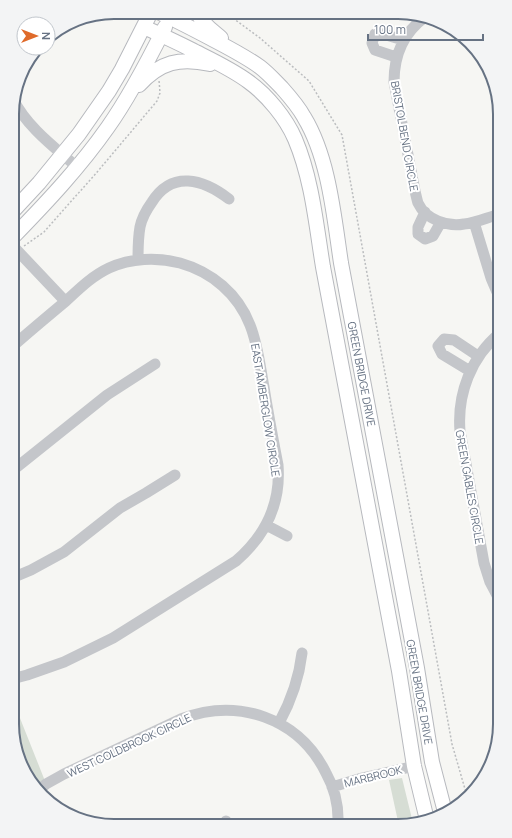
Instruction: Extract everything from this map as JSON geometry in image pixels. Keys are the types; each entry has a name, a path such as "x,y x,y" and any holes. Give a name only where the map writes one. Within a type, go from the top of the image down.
{"main road":[{"path":"19,205 63,155 109,91 148,19"},
{"path":"19,239 109,126 141,73 161,34 166,19"},
{"name":"GREEN BRIDGE DRIVE","path":"176,19 261,67 275,80 296,104 305,118 318,147 333,210 341,263 417,668 432,762 444,807"},
{"path":"201,19 235,51"},
{"name":"GREEN BRIDGE DRIVE","path":"144,27 226,67 250,82 262,93 281,115 294,138 300,153 313,207 324,274 397,664 414,766 426,815"},
{"path":"124,102 148,76 162,67 179,61 197,60 226,67"},
{"path":"414,766 420,763 425,767 436,811"}],"street":[{"name":"BRISTOL BEND CIRCLE","path":"420,21 411,29 403,40 396,57 394,82 415,192 419,205 424,212"},
{"path":"396,57 375,50 372,43 375,34 383,34 403,40"},
{"path":"19,109 30,124 77,167"},
{"path":"138,260 140,225 145,212 154,197 163,188 182,181 195,182 206,184 219,191 229,199"},
{"path":"441,222 434,236 425,239 418,234 418,227 424,212 441,222 456,225 474,222 493,216"},
{"path":"474,222 493,282"},
{"path":"19,250 65,301"},
{"name":"EAST AMBERGLOW CIRCLE","path":"19,340 89,281 99,273 109,268 138,260 156,259 167,260 198,269 217,280 226,288 246,315 250,324 256,346 278,465 279,478 274,506 266,525 251,547 236,561 113,638 64,662 19,677"},
{"path":"470,371 442,354 438,346 444,339 454,340 478,356"},
{"name":"GREEN GABLES CIRCLE","path":"493,339 478,356 470,371 462,394 459,415 460,431 484,563 493,588"},
{"path":"19,465 106,394 155,364"},
{"path":"19,575 64,552 120,508 175,475"},
{"path":"266,525 287,536"},
{"path":"279,723 296,687 302,653"},
{"name":"WEST COLDBROOK CIRCLE","path":"43,786 64,774 174,722 192,715 213,711 236,711 260,715 279,723 294,733 310,748 324,767 332,787 336,800 338,819"},
{"name":"MARBROOK","path":"332,787 362,778 414,766"}],"path":[{"path":"234,19 260,38 309,81 342,135 452,744 465,791"},
{"path":"19,243 44,232 157,101 160,93 158,70"}],"shaded area":[{"path":"19,716 45,781 41,784 32,772 26,760 20,737"},
{"path":"402,778 412,818 397,819 389,780"}]}
